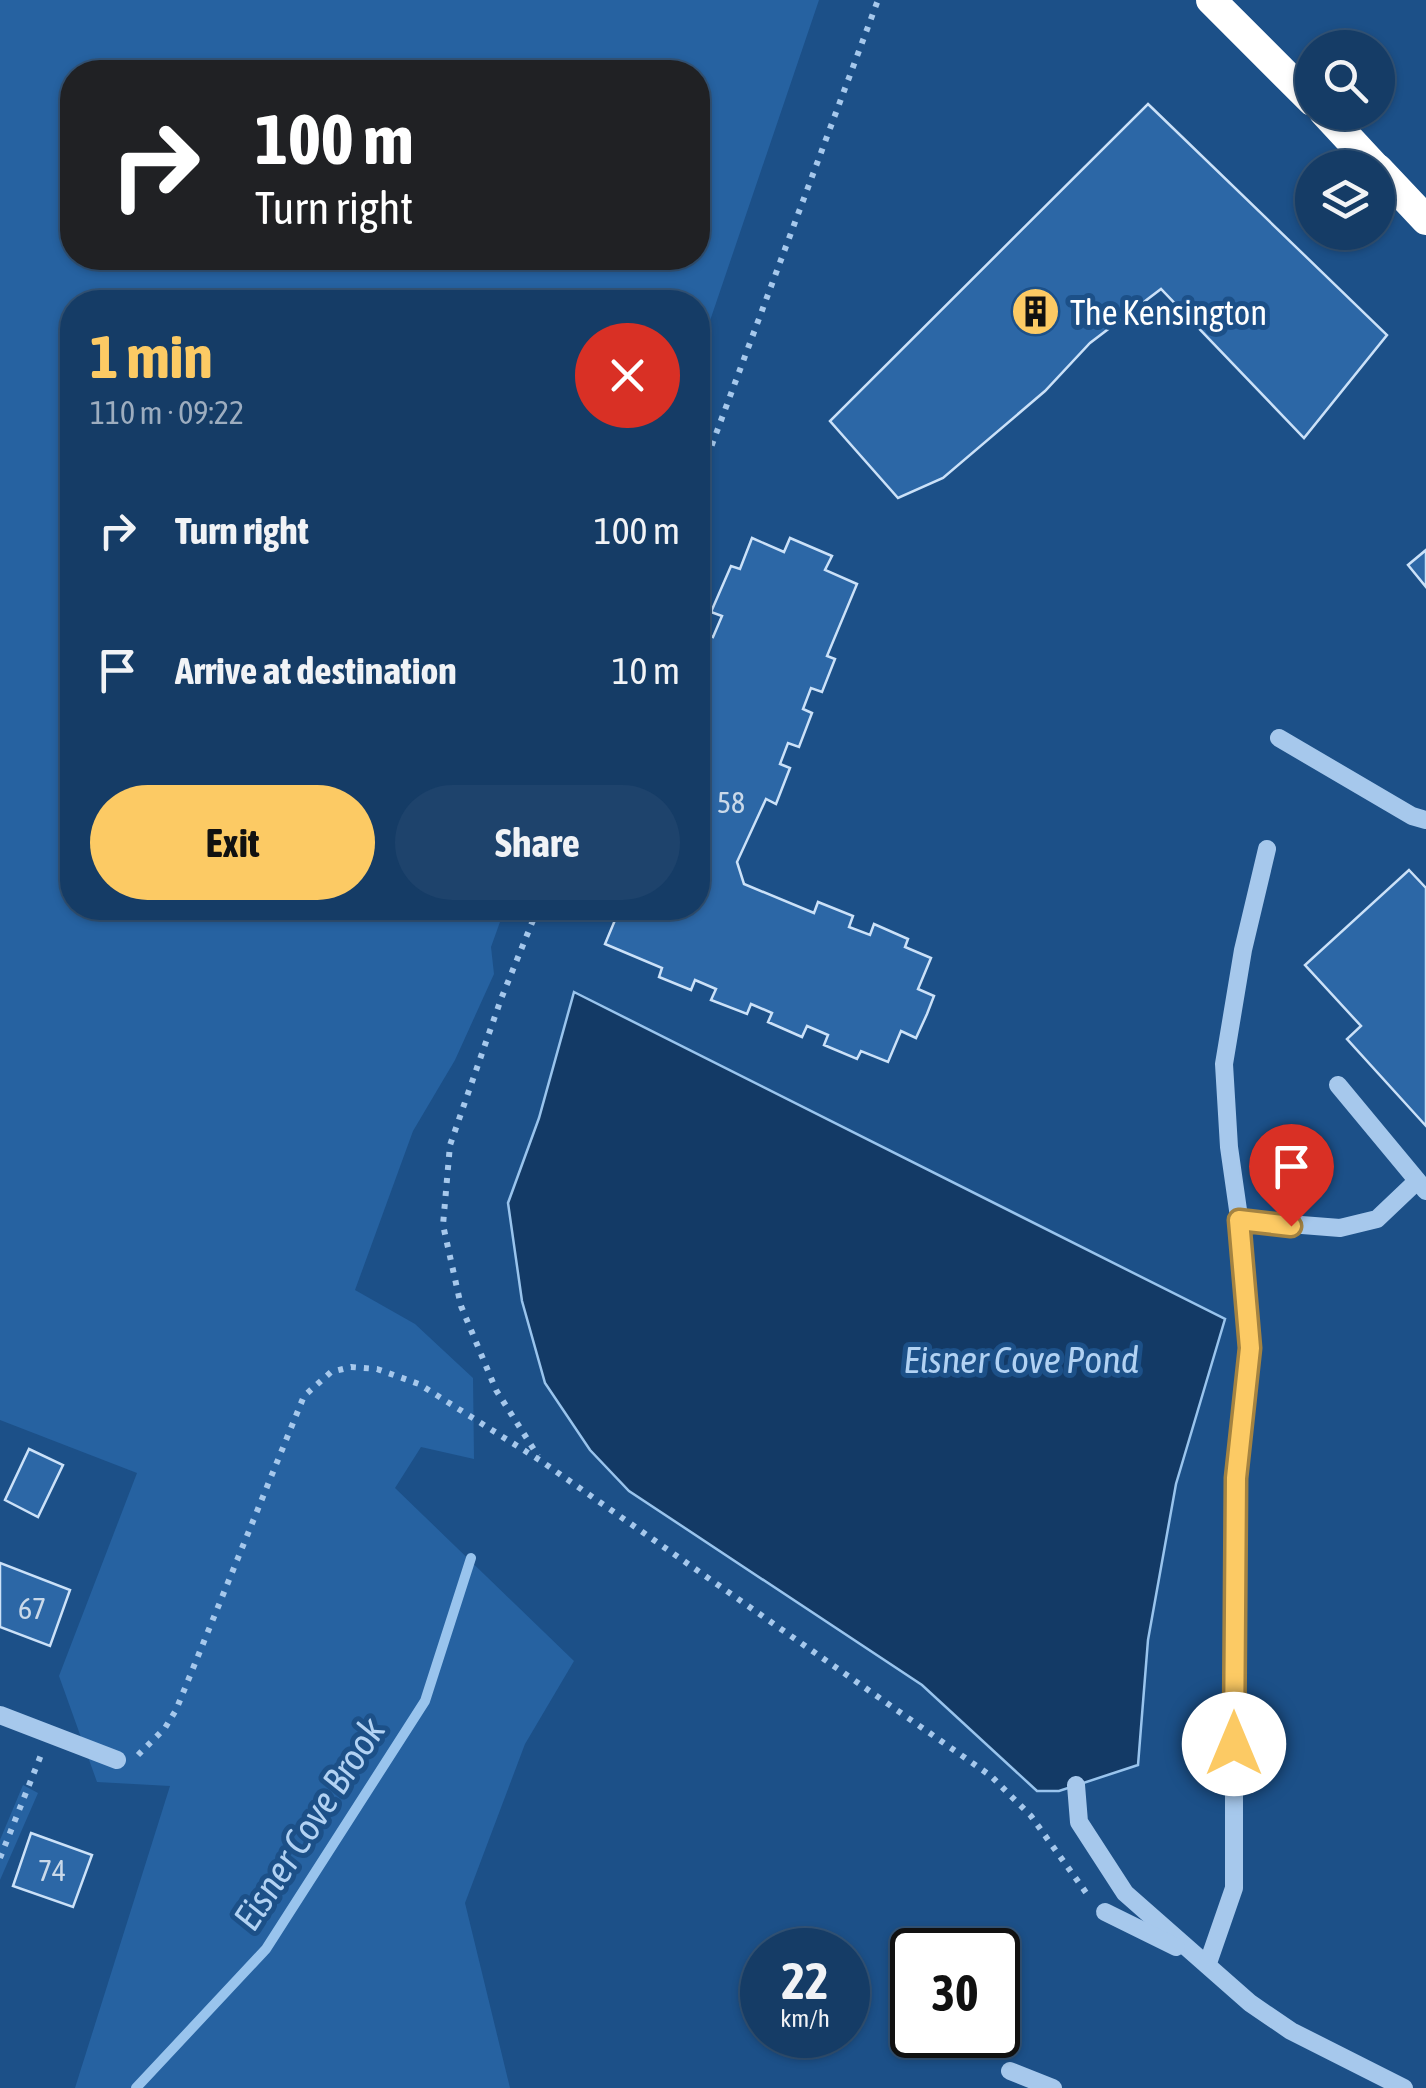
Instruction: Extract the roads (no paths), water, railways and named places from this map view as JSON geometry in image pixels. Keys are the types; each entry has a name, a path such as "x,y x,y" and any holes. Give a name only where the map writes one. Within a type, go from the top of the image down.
{"highway":[{"path":"1211,0 1295,84"},
{"path":"1341,130 1360,150"},
{"path":"1395,187 1426,220"}],"street":[{"path":"1280,738 1412,816 1426,820"},
{"path":"1208,1963 1234,1888 1236,1478 1250,1348 1224,1064 1243,950 1266,849"},
{"path":"1239,1220 1340,1228 1377,1219 1421,1186 1338,1085"},
{"path":"0,1716 117,1760"},
{"path":"1076,1785 1079,1822 1125,1894 1250,2003 1291,2031 1404,2088"},
{"path":"1099,1908 1208,1963"},
{"path":"1010,2072 1053,2088"}],"water":[{"name":"Eisner Cove Pond","path":"574,992 1225,1319 1176,1484 1148,1640 1138,1765 1059,1791 1037,1791 922,1685 629,1491 590,1450 545,1383 522,1301 508,1203 539,1118"}],"waterway":[{"name":"Eisner Cove Brook","path":"136,2088 266,1949 425,1701 471,1558"}],"place":[{"name":"The Kensington","path":"1035,312"}]}
